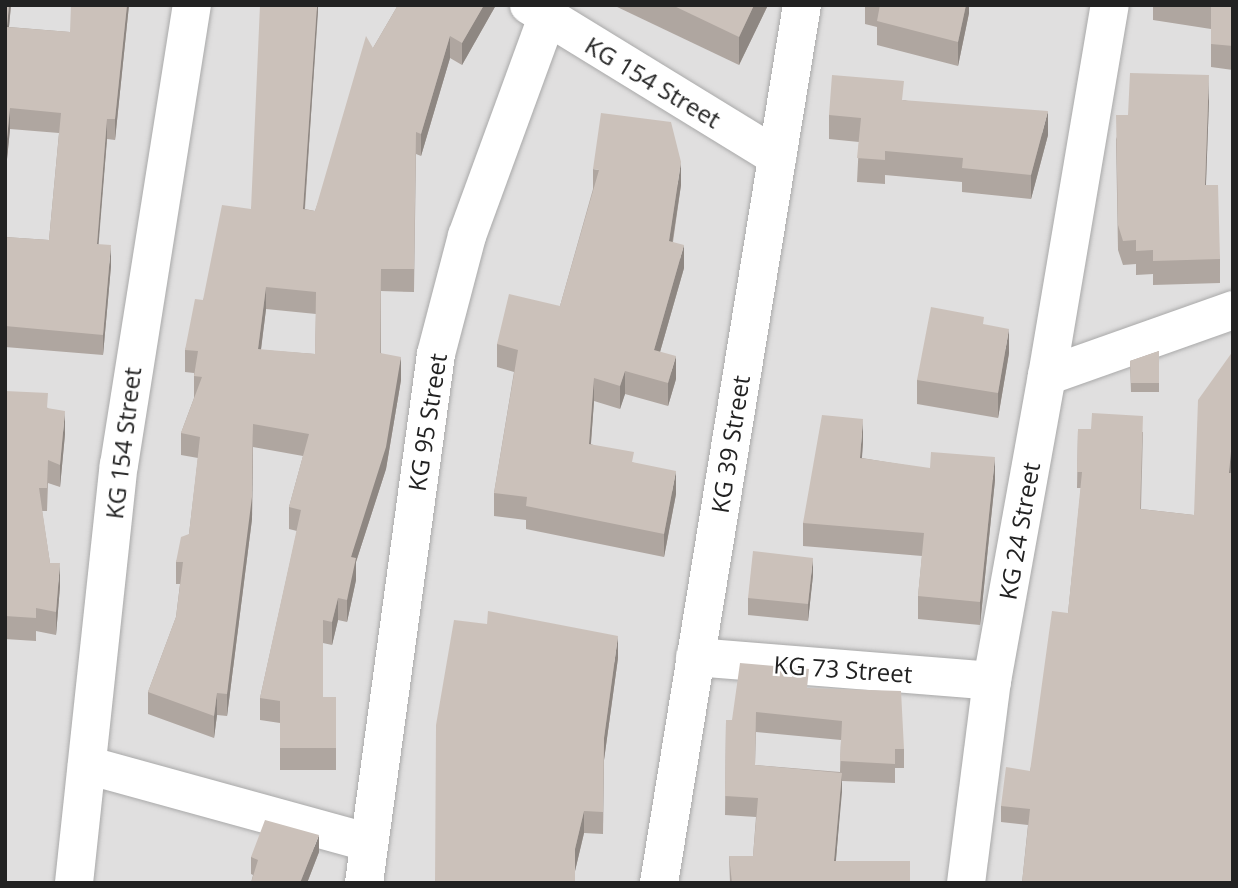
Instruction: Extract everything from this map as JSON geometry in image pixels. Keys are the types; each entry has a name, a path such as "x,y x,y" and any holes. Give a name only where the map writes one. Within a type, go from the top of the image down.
{"street":[{"name":"KG 154 Street","path":"74,883 119,465 192,5"},
{"name":"KG 39 Street","path":"659,883 802,5"},
{"name":"KG 24 Street","path":"966,883 992,681 1110,5"},
{"name":"KG 154 Street","path":"538,11 777,157"},
{"name":"KG 95 Street","path":"364,883 366,842 436,354 467,236 538,11"},
{"path":"1046,376 1233,310"},
{"name":"KG 73 Street","path":"695,657 992,681"},
{"path":"88,765 366,842"}],"shaded area":[{"path":"5,5 1233,5 1233,883 5,883"}],"building":[{"path":"5,5 9,5 7,27 70,32 71,5 127,5 115,119 107,119 97,244 111,245 103,335 5,326 5,237 49,240 61,113 10,108 5,149"},
{"path":"260,5 317,5 303,209 315,211 366,36 373,48 398,5 484,5 462,43 450,36 421,134 416,132 414,269 381,269 380,353 401,357 386,447 351,557 356,558 347,600 338,598 332,622 323,620 323,697 336,697 336,748 280,748 280,701 260,698 301,510 289,507 309,434 253,424 252,497 227,694 217,693 214,716 148,692 176,617 183,562 176,562 181,537 189,534 200,437 181,433 202,377 194,376 198,351 185,350 195,299 203,300 222,205 251,209","holes":["266,287 316,292 315,354 258,349"]},
{"path":"672,5 754,5 739,37"},
{"path":"880,5 966,5 958,42 877,21"},
{"path":"1207,5 1233,5 1233,46 1211,44 1211,6"},
{"path":"1130,73 1209,75 1205,185 1218,185 1220,259 1153,261 1153,250 1136,251 1136,240 1123,241 1118,225 1116,115 1128,115"},
{"path":"832,75 904,81 902,100 1048,111 1031,175 962,168 963,158 885,151 885,160 857,158 861,118 829,115"},
{"path":"601,113 671,122 681,162 669,241 684,245 654,350 676,356 668,383 625,371 620,386 594,378 589,444 634,452 632,462 676,471 664,534 526,506 527,497 494,493 518,350 497,344 509,294 560,306 599,170 593,169"},
{"path":"931,307 984,317 983,324 1009,329 998,393 917,380"},
{"path":"1159,351 1159,383 1131,383 1130,361"},
{"path":"1233,351 1233,429 1229,473 1233,473 1231,883 1022,883 1030,809 1001,806 1006,767 1030,771 1052,611 1068,613 1082,472 1077,472 1078,429 1091,429 1092,413 1143,416 1140,509 1194,515 1198,400"},
{"path":"5,391 48,393 47,408 65,411 60,465 48,460 47,488 39,488 50,563 60,563 56,612 36,608 36,618 5,616"},
{"path":"822,415 863,419 860,458 930,468 931,452 995,457 980,602 918,596 924,533 803,523"},
{"path":"753,551 813,558 808,604 748,598"},
{"path":"488,611 618,636 604,738 603,812 584,811 575,849 575,883 435,883 436,725 454,620 487,624"},
{"path":"740,663 809,669 807,688 901,691 904,749 895,749 895,764 840,761 842,721 756,712 755,765 842,773 834,861 910,861 910,883 732,883 729,856 753,856 758,798 725,796 726,720 732,720"},
{"path":"265,820 319,835 300,883 251,883 258,860 251,857"}]}
